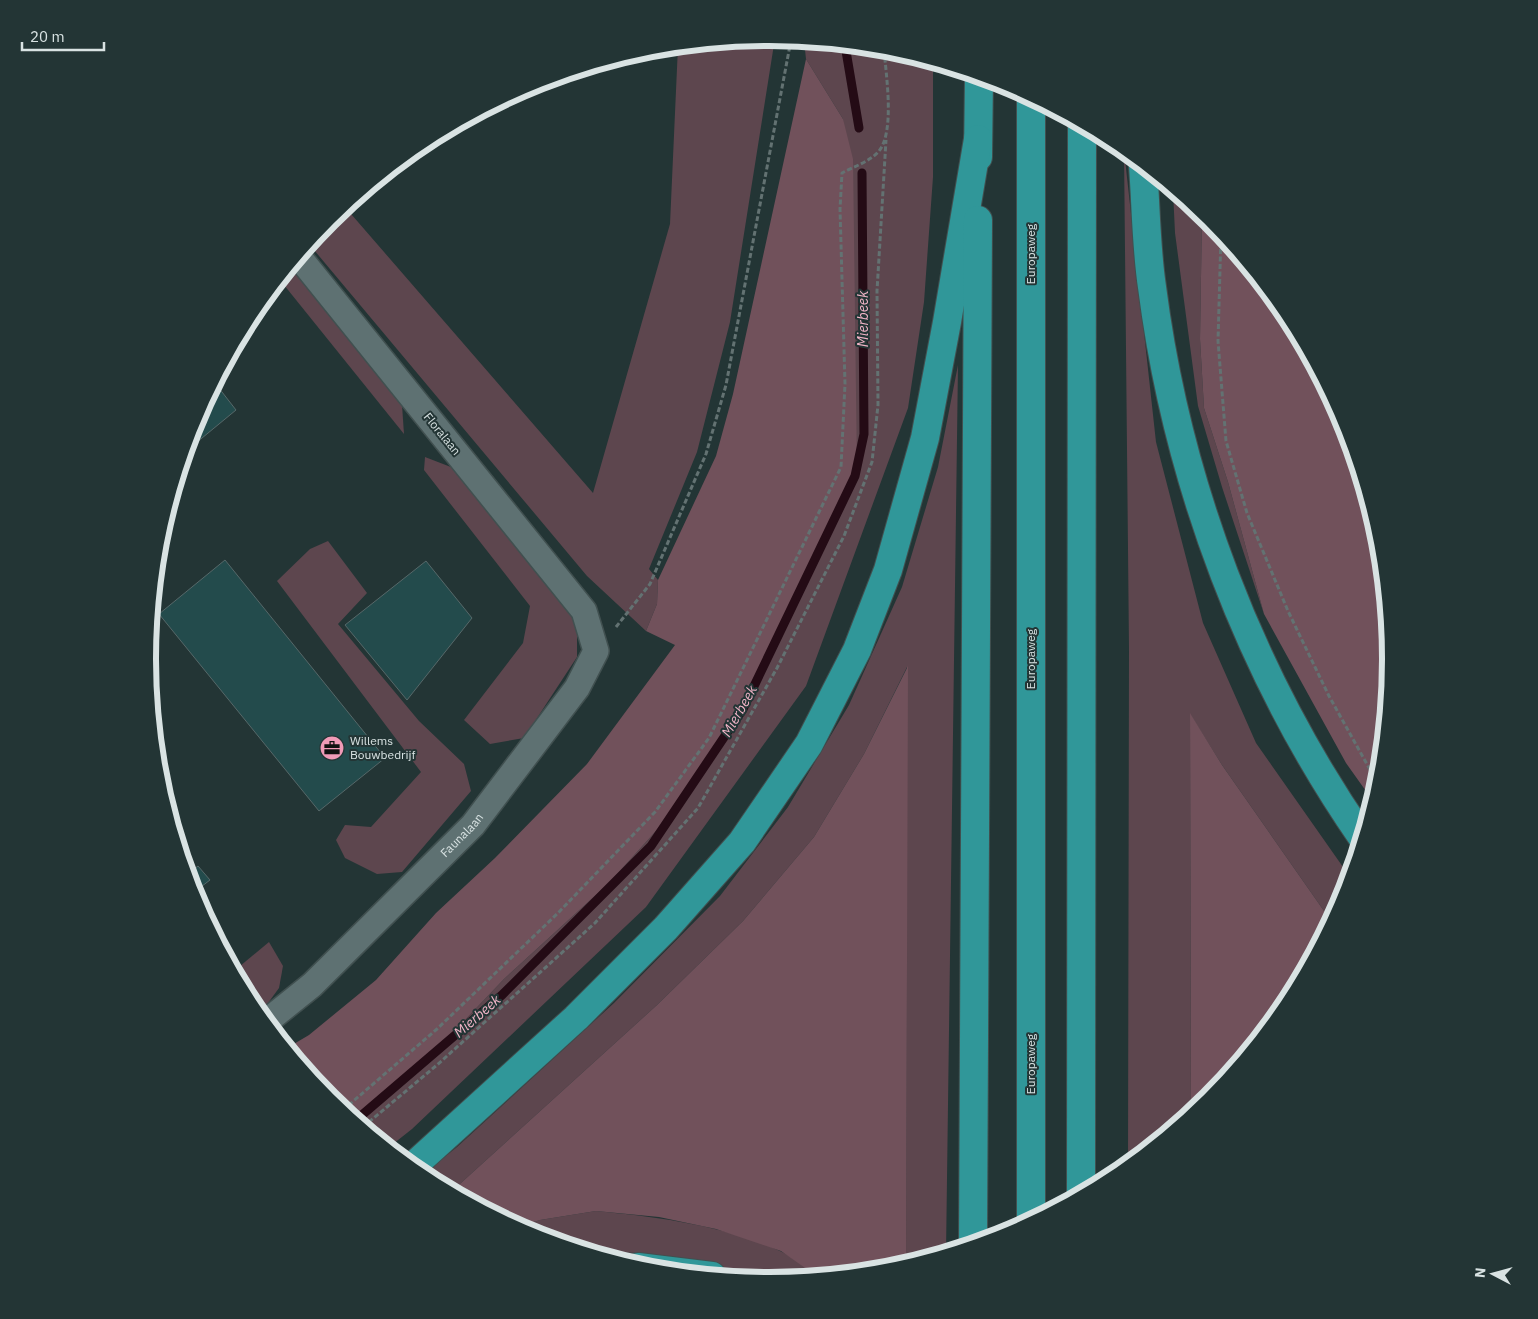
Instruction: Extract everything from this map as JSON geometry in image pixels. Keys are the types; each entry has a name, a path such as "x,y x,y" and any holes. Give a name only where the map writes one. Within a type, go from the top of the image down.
{"highway":[{"path":"973,1237 979,84"},
{"name":"Europaweg","path":"1031,105 1031,1214"},
{"path":"1081,1188 1082,132"},
{"path":"418,1162 576,1018 666,928 742,842 809,744 857,650 888,570 919,457 947,322 978,139"},
{"path":"1144,174 1152,286 1173,406 1207,530 1250,639 1328,787 1358,830"},
{"path":"1082,1112 1089,1182"}],"street":[{"name":"Floralaan","path":"303,261 584,611 596,651"},
{"name":"Faunalaan","path":"271,1018 312,985 473,825 577,688 596,651"}],"path":[{"path":"596,651 650,584 706,454 726,385 790,47"},
{"path":"368,1123 437,1066 595,923 698,808 777,668 844,536 872,462 878,405 877,291 888,95 885,57"},
{"path":"348,1105 437,1029 558,913 655,812 708,738 841,467 845,384 840,208 842,173 878,153 886,139"},
{"path":"1220,244 1218,341 1226,442 1248,513 1288,611 1329,696 1371,772"}],"shaded area":[{"path":"774,46 730,322 697,452 649,569 658,580 657,604 646,631 587,576 313,249 350,212 593,493 670,224 678,53"},
{"path":"805,48 849,51 933,69 933,177 924,302 908,408 806,686 646,907 412,1129 393,1144 359,1116 444,1042 504,979 609,883 674,811 718,748 751,690 795,594 849,489 843,119 806,59"},
{"path":"806,59 843,119 853,159 857,469 795,594 751,690 718,748 674,811 609,883 504,979 444,1042 359,1116 335,1093 292,1045 309,1035 376,980 436,913 495,858 587,764 675,645 646,631 657,604 658,580 716,456 733,394"},
{"path":"1124,160 1156,442 1203,623 1256,743 1345,870 1327,915 1222,765 1190,714 1191,1104 1173,1121 1128,1156 1129,649"},
{"path":"1173,198 1202,225 1200,339 1204,408 1228,482 1264,614 1222,487 1198,406 1175,233"},
{"path":"1202,225 1256,286 1279,319 1319,388 1350,462 1370,540 1377,579 1381,619 1381,700 1377,740 1367,792 1346,763 1264,614 1228,482 1204,408 1200,339"},
{"path":"297,269 402,405 404,434 283,284"},
{"path":"958,365 946,1246 906,1257 907,667 864,754 814,837 743,921 657,1005 456,1187 429,1170 457,1147 614,1003 720,896 788,807 849,705 902,587 938,467"},
{"path":"425,457 456,469 577,622 577,657 524,738 490,744 464,720 523,643 530,606 424,470"},
{"path":"328,541 367,593 338,624 419,721 464,764 471,791 402,872 377,874 345,858 336,840 345,825 371,827 421,772 277,581 310,549"},
{"path":"908,666 906,1257 849,1268 809,1271 781,1251 716,1229 659,1217 596,1211 528,1224 498,1210 456,1187 657,1005 743,921 814,837 864,754"},
{"path":"1190,713 1222,765 1327,915 1300,966 1256,1033 1230,1064 1191,1104"},
{"path":"269,942 283,966 279,988 264,1008 259,1000 239,967"},
{"path":"596,1211 666,1219 713,1228 758,1242 785,1253 810,1271 769,1273 724,1271 710,1265 652,1254 608,1251 528,1224"}],"building":[{"path":"219,388 236,410 195,444"},
{"path":"225,560 385,758 319,811 159,614"},
{"path":"426,561 472,618 407,700 345,625"},
{"path":"198,866 210,880 200,888 193,870"}],"waterway":[{"name":"Mierbeek","path":"846,51 859,128"},
{"name":"Mierbeek","path":"360,1117 502,995 651,846 743,709 855,476 864,434 862,173"}],"place":[{"name":"Willems Bouwbedrijf","path":"332,748"}]}
